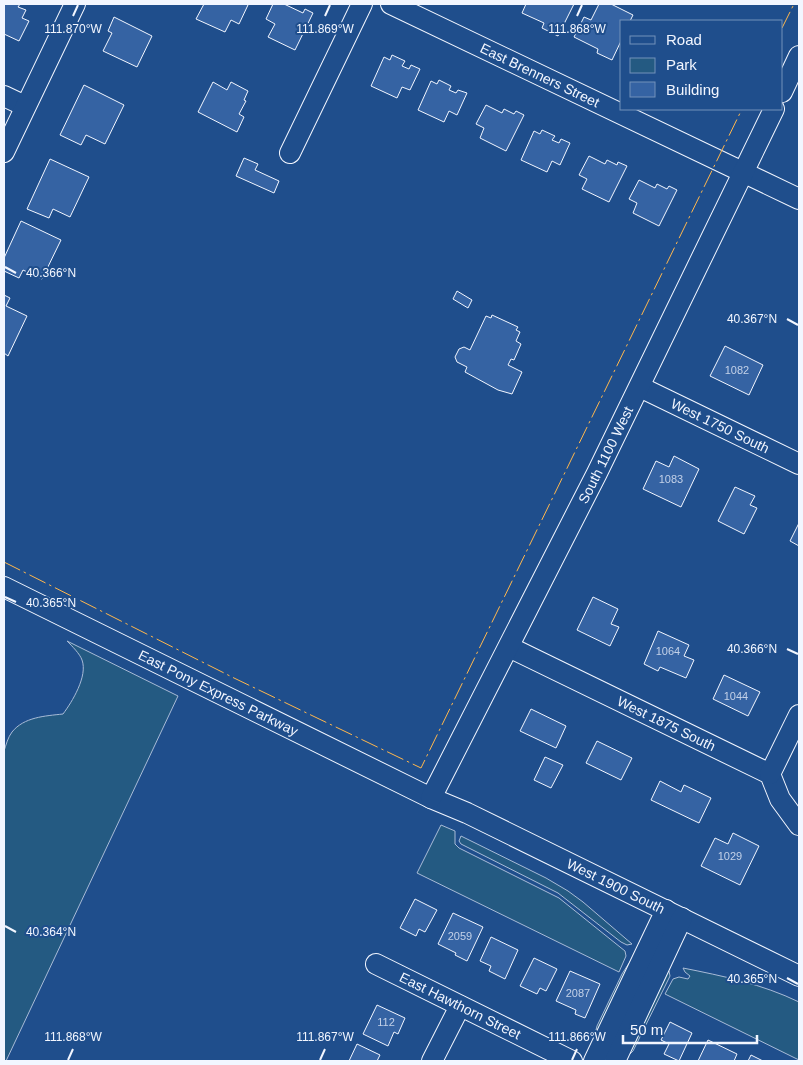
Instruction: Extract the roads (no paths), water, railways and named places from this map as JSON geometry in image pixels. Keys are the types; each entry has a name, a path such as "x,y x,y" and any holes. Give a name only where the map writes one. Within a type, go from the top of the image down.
{"street":[{"path":"4,152 75,4"},
{"path":"290,153 362,4"},
{"name":"East Brenners Street","path":"391,4 799,200"},
{"path":"783,90 799,56"},
{"path":"4,96 25,106"},
{"name":"South 1100 West","path":"432,798 640,387 774,110"},
{"name":"West 1750 South","path":"640,387 799,464"},
{"name":"East Pony Express Parkway","path":"4,587 432,798"},
{"name":"West 1875 South","path":"509,647 770,774"},
{"path":"799,715 770,774 780,799 799,825"},
{"name":"West 1900 South","path":"432,798 467,813 799,976"},
{"path":"594,1061 674,914"},
{"path":"615,1061 674,914"},
{"name":"East Hawthorn Street","path":"376,964 572,1061"},
{"path":"432,1061 460,1006"}]}
